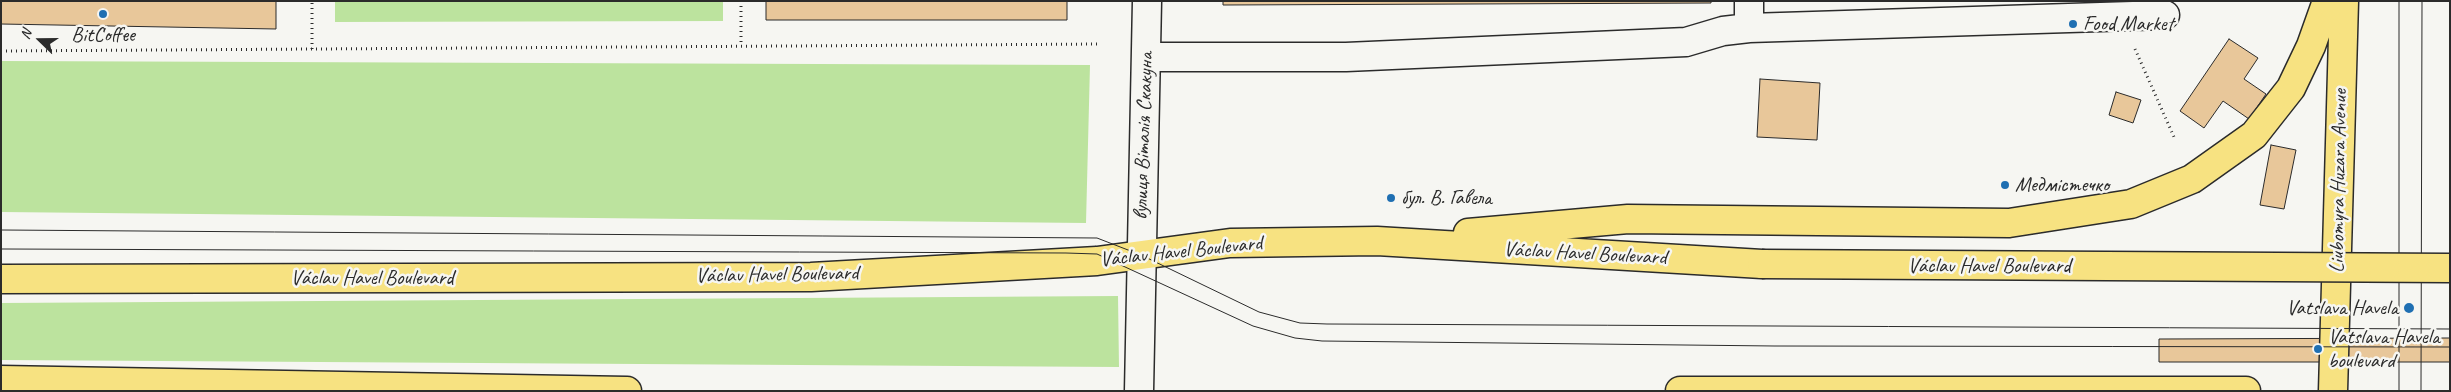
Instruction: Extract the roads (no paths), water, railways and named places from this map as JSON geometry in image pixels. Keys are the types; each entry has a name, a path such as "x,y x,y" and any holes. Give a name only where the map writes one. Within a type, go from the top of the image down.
{"main road":[{"path":"1377,242 1628,218 2009,223 2131,204 2192,179 2254,135 2291,88 2311,46 2327,1"},
{"name":"Liubomyra Huzara Avenue","path":"2334,391 2344,1"},
{"name":"Václav Havel Boulevard","path":"1,279 811,277 1097,261 1230,243 1377,242 1762,264 2450,268"},
{"path":"1,380 201,387 628,391"},
{"path":"1680,391 1776,389 2246,391"}],"street":[{"name":"вулиця Віталія Скакуна","path":"1139,391 1147,1"},
{"path":"1749,1 1750,28"},
{"path":"1147,57 1346,58 1676,43 1686,42 1723,31 1750,28 2165,15"}],"tram line":[{"path":"2399,1 2399,391"},
{"path":"2421,391 2422,1"},
{"path":"1,230 1097,238 1141,255 1259,312 1300,323 2450,329"},
{"path":"1,249 1097,254 1253,326 1295,338 1322,341 1774,346 2450,347"}],"place":[{"name":"BitCoffee","path":"103,14"},
{"name":"Food Market","path":"2073,24"},
{"name":"Медмістечко","path":"2005,185"},
{"name":"бул. В. Гавела","path":"1391,198"},
{"name":"Vatslava Havela","path":"2409,308"},
{"name":"Vatslava Havela boulevard","path":"2318,349"}]}
